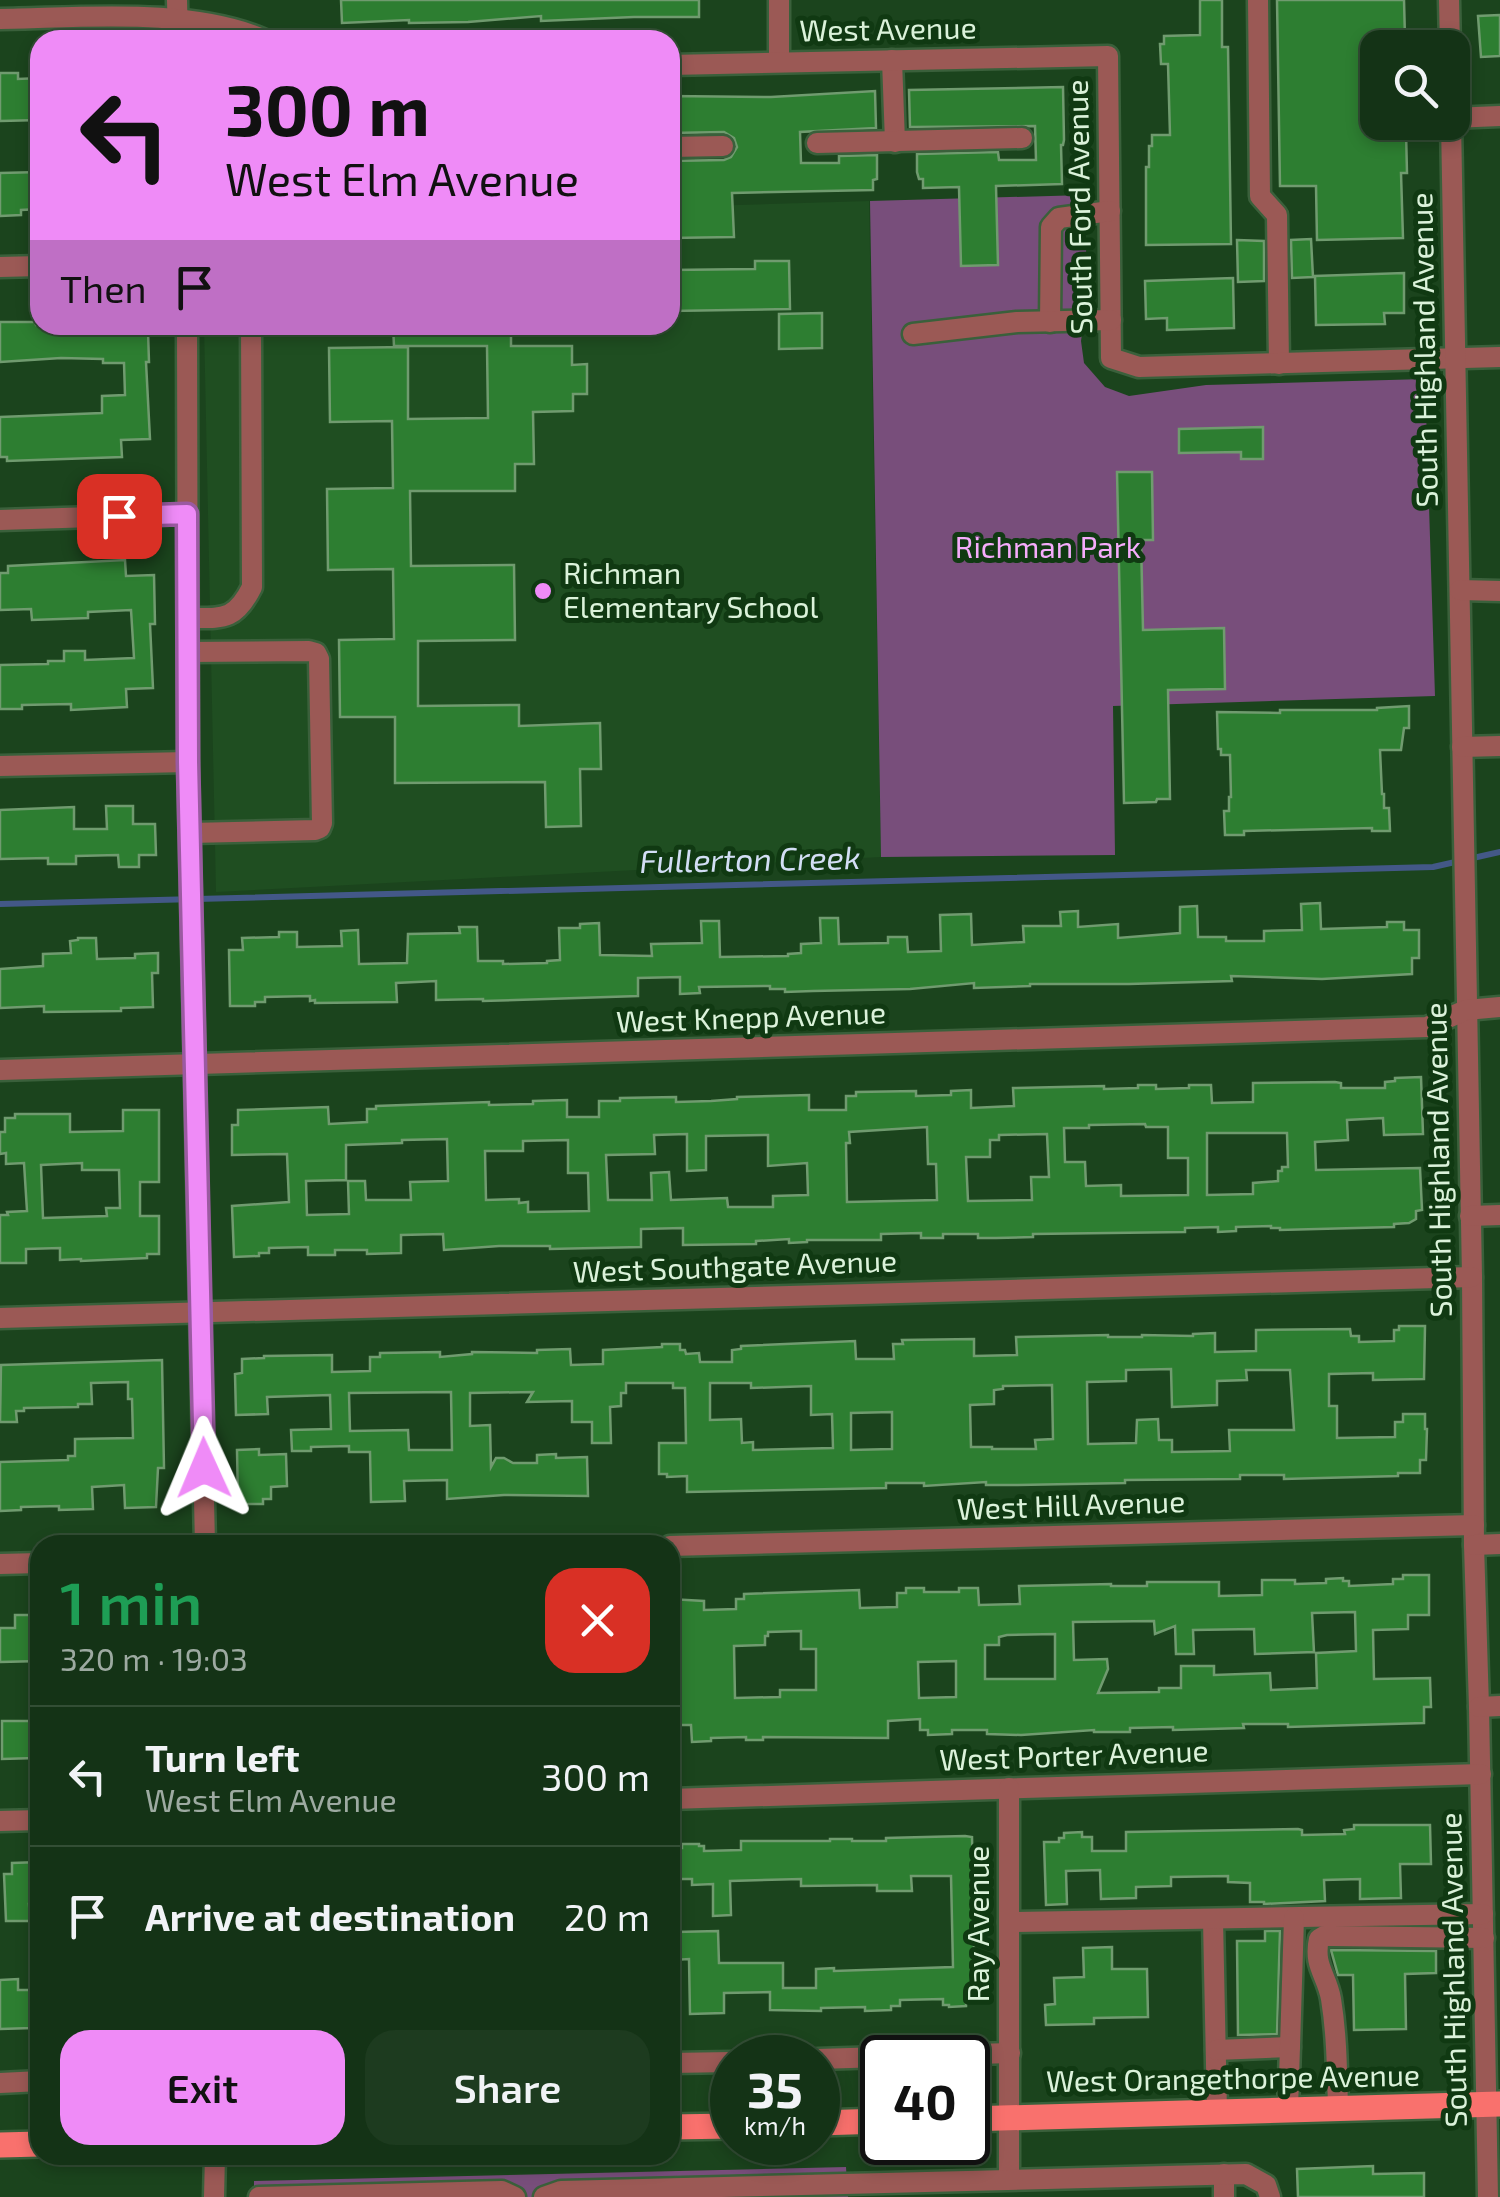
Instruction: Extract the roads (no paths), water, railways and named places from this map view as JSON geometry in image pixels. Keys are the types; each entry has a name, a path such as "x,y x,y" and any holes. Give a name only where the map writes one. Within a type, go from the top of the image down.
{"main road":[{"name":"West Orangethorpe Avenue","path":"990,2118 1493,2105"},
{"path":"680,2127 710,2126"},
{"path":"0,2145 30,2144"}],"street":[{"path":"779,0 779,62"},
{"path":"1258,0 1260,196 1277,215 1279,364 1500,357"},
{"path":"1449,0 1450,30"},
{"path":"0,19 177,9 238,30"},
{"name":"West Avenue","path":"680,65 1108,56"},
{"name":"South Ford Avenue","path":"1108,56 1111,358 1138,367 1279,364"},
{"path":"892,60 895,142"},
{"path":"1470,118 1500,116"},
{"path":"818,143 1022,138"},
{"name":"South Highland Avenue","path":"1452,140 1474,1535 1490,1706 1480,1774 1491,1890 1488,1930 1493,2105 1488,2197"},
{"path":"680,147 722,146"},
{"path":"1050,322 1052,227 1059,218 1110,211"},
{"path":"0,267 30,266"},
{"path":"913,334 1017,322 1111,320"},
{"path":"187,335 188,762 206,1535"},
{"path":"188,618 224,618 242,607 252,587 251,335"},
{"path":"0,520 187,514"},
{"path":"1460,590 1500,591"},
{"path":"188,652 316,654 322,822 315,830 190,833"},
{"path":"1462,747 1500,746"},
{"path":"0,766 188,762"},
{"name":"West Knepp Avenue","path":"0,1070 1428,1027 1466,1010 1500,1007"},
{"path":"1470,1216 1500,1216"},
{"name":"West Southgate Avenue","path":"0,1318 1472,1277"},
{"name":"West Hill Avenue","path":"680,1546 1474,1535 1500,1544"},
{"path":"0,1564 30,1563"},
{"name":"West Porter Avenue","path":"680,1800 1480,1774"},
{"name":"Ray Avenue","path":"1008,2179 1009,1788"},
{"path":"0,1821 30,1820"},
{"path":"1009,1922 1294,1918 1488,1930"},
{"path":"1288,2110 1294,1918"},
{"path":"1213,1920 1217,2112"},
{"path":"1338,2109 1330,1994 1317,1962 1318,1944 1324,1936 1488,1930"},
{"path":"1216,2050 1290,2047"},
{"path":"840,2058 1010,2053"},
{"path":"680,2063 710,2062"},
{"path":"0,2082 30,2082"},
{"path":"214,2197 215,2165"},
{"path":"1224,2174 1224,2197"},
{"path":"544,2197 561,2191 860,2190 1008,2179 1246,2174 1266,2184 1270,2197"},
{"path":"259,2197 502,2190 515,2197"}],"waterway":[{"name":"Fullerton Creek","path":"0,904 1433,867 1500,852"}],"place":[{"name":"Richman Elementary School","path":"543,591"}],"park label":[{"name":"Richman Park","path":"1048,548"}]}
